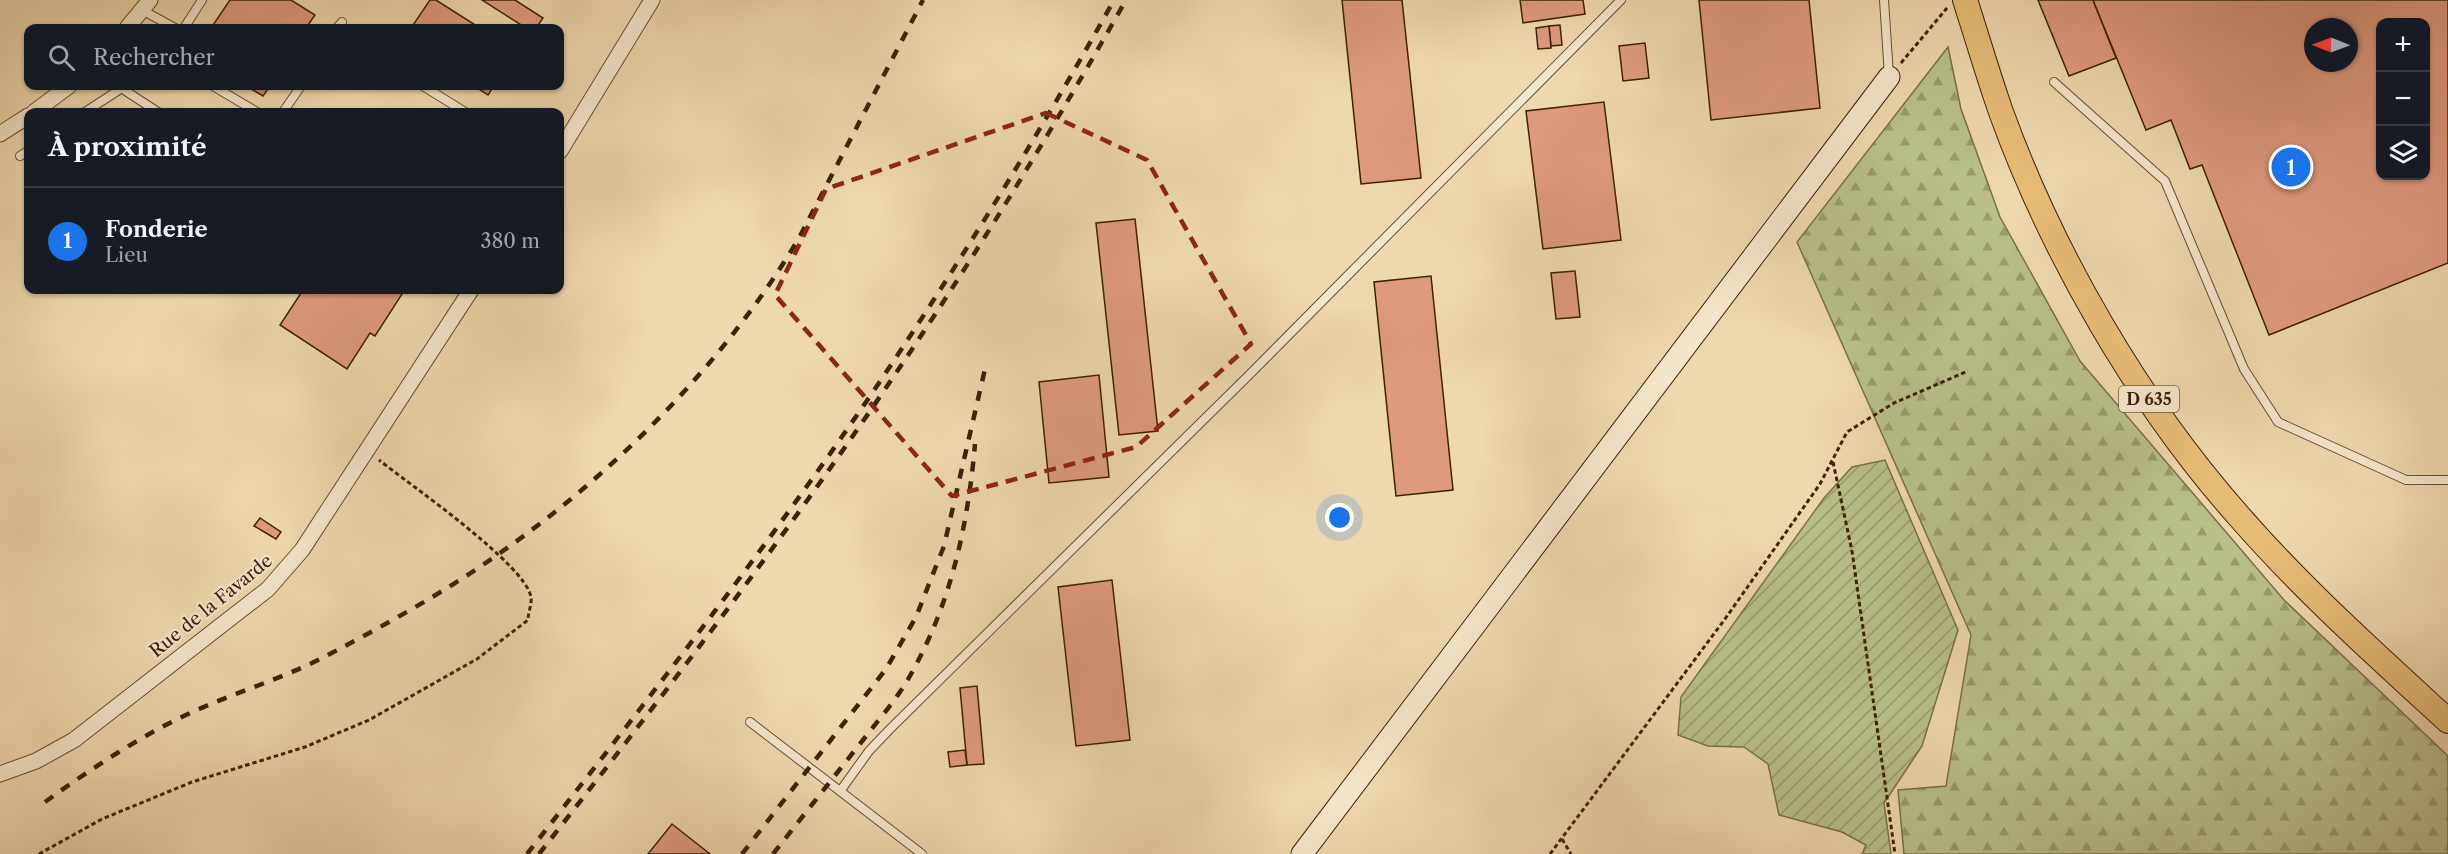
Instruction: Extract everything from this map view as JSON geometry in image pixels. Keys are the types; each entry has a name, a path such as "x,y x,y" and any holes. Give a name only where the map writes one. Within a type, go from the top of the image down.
{"main road":[{"name":"D 635","path":"1965,0 2002,114 2035,193 2104,330 2151,402 2236,513 2294,577 2448,721"}],"street":[{"path":"564,144 652,0"},
{"path":"130,24 146,5"},
{"path":"1302,854 1889,77"},
{"path":"39,108 64,90"},
{"path":"0,134 24,119"},
{"name":"Rue de la Favarde","path":"0,774 36,761 74,740 268,589 302,550 468,294"}],"lane":[{"path":"187,24 202,0"},
{"path":"841,790 869,751 890,729 1248,376 1621,0"},
{"path":"1884,0 1889,77"},
{"path":"146,5 170,24"},
{"path":"2054,82 2165,182 2244,369 2278,422 2406,480 2448,480"},
{"path":"91,108 116,90"},
{"path":"125,90 152,108"},
{"path":"220,90 250,108"},
{"path":"287,108 298,90"},
{"path":"429,90 459,108"},
{"path":"750,722 922,854"}],"path":[{"path":"1889,77 1954,0"},
{"path":"1550,854 1725,619 1820,484 1847,432 1894,403 1968,371"},
{"path":"39,854 102,819 172,790 305,747 369,720 477,659 528,620 531,597 518,573 498,554 367,451"},
{"path":"1833,460 1852,551 1895,854"},
{"path":"1562,839 1571,854"}],"highlighted area":[{"path":"1046,113 1147,160 1251,344 1136,447 952,496 775,295 826,189"}],"green space":[{"path":"1948,47 1961,109 2000,217 2080,361 2284,600 2448,756 2448,854 1904,854 1898,790 1946,786 1971,635 1797,242"},
{"path":"1885,460 1958,630 1922,746 1884,803 1891,854 1862,854 1866,845 1842,832 1779,815 1768,764 1744,747 1708,746 1678,735 1681,697 1824,498 1852,467"}],"building":[{"path":"230,0 291,0 315,15 309,24 214,24"},
{"path":"430,0 436,0 474,24 414,24"},
{"path":"482,0 515,0 543,18 539,24 520,24"},
{"path":"1342,0 1402,0 1421,178 1361,184"},
{"path":"1520,0 1583,0 1585,14 1523,23"},
{"path":"1699,0 1809,0 1820,108 1711,120"},
{"path":"2038,0 2093,0 2116,58 2069,76"},
{"path":"2093,0 2448,0 2448,263 2269,335 2202,165 2190,169 2171,120 2146,130"},
{"path":"1560,25 1562,45 1551,46 1549,26"},
{"path":"1549,26 1551,48 1538,49 1536,28"},
{"path":"1645,43 1649,78 1623,81 1619,46"},
{"path":"253,90 267,90 263,96"},
{"path":"480,90 491,90 488,95"},
{"path":"1604,102 1621,240 1543,249 1526,111"},
{"path":"1135,219 1158,431 1119,435 1096,223"},
{"path":"1575,271 1580,317 1556,319 1551,273"},
{"path":"1431,276 1453,490 1396,496 1374,282"},
{"path":"300,294 402,294 375,336 370,333 347,369 280,325"},
{"path":"1099,375 1109,477 1049,483 1039,382"},
{"path":"260,518 281,532 276,539 254,526"},
{"path":"1112,580 1130,740 1076,746 1058,587"},
{"path":"977,686 984,764 967,765 960,688"},
{"path":"965,750 967,765 950,767 948,752"},
{"path":"672,824 710,854 648,854"}],"railway":[{"path":"45,802 143,737 206,706 312,663 436,595 500,553 543,521 627,450 703,370 738,328 770,283 799,238 923,0"},
{"path":"527,854 714,613 848,428 978,230 1034,139 1114,0"},
{"path":"539,854 722,617 854,435 986,235 1126,0"},
{"path":"742,854 886,669 916,617 944,546 985,369"},
{"path":"773,854 894,700 925,647 937,620 955,563 968,504 975,444"}],"place":[{"name":"Fonderie","path":"2291,167"}]}
